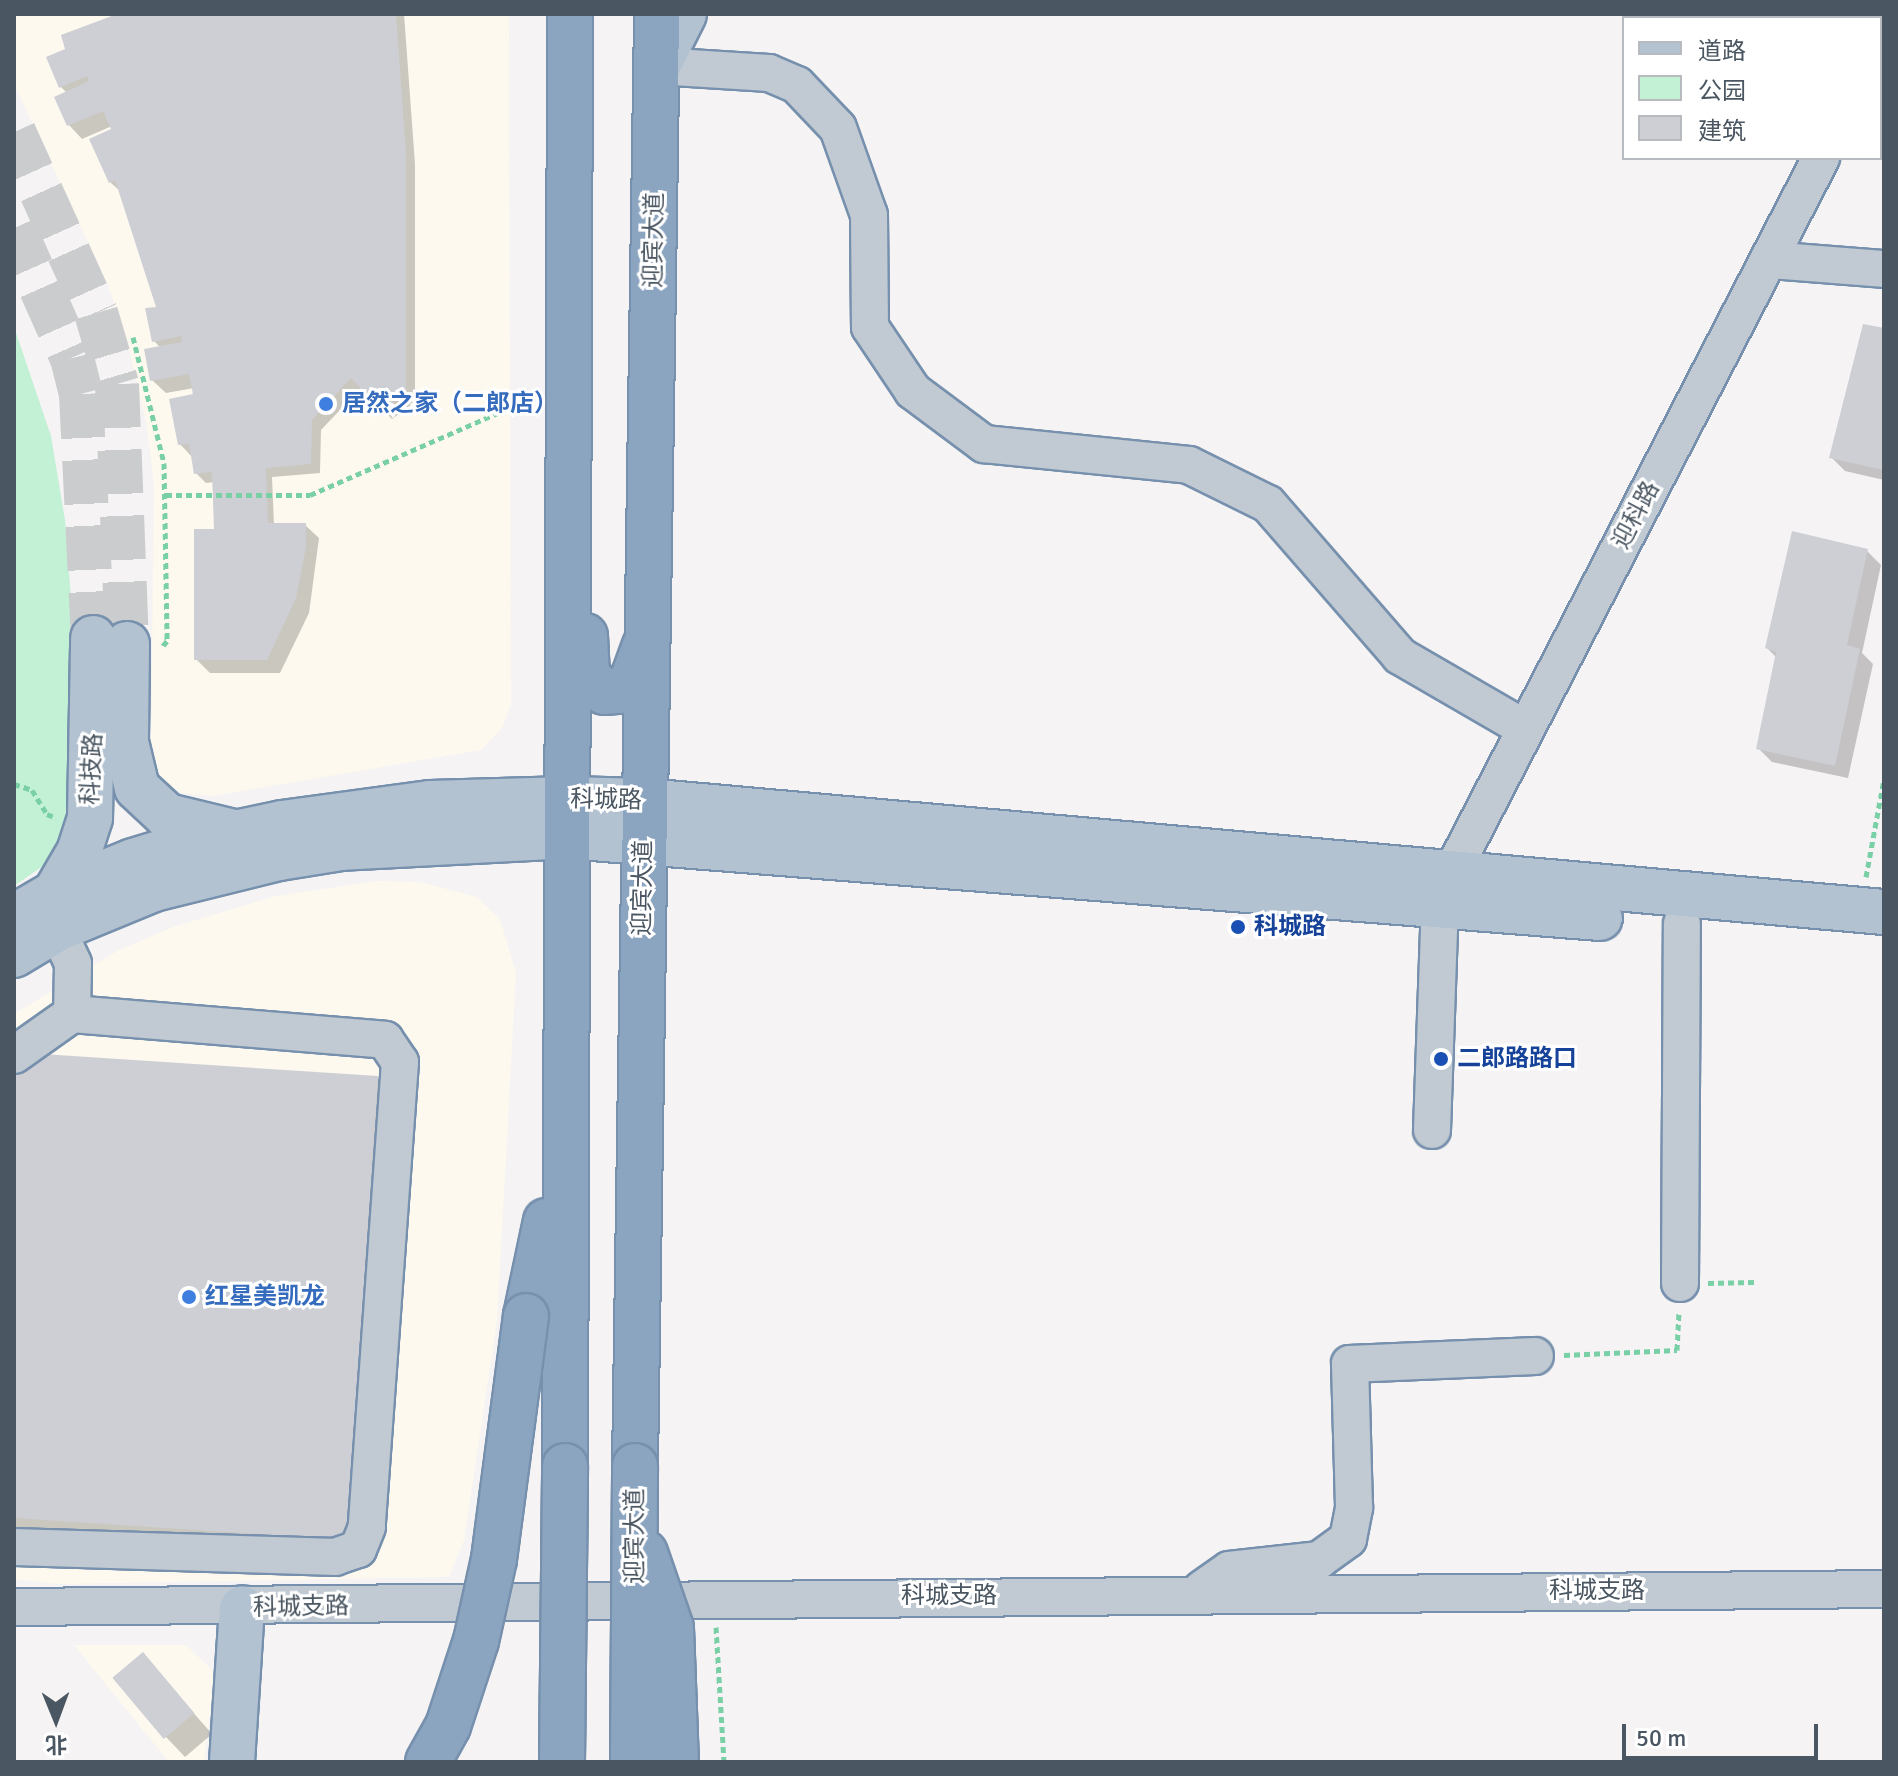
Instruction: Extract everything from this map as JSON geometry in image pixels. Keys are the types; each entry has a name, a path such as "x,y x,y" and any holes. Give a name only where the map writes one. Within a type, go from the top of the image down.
{"highway":[{"path":"562,1762 570,14"},
{"name":"迎宾大道","path":"633,1762 657,14"},
{"path":"569,415 584,490 586,669 590,683 604,692 626,687 647,639"},
{"path":"428,1762 448,1726 479,1628 494,1559 526,1316 565,1133"},
{"path":"635,1522 671,1628 676,1762"}],"main road":[{"path":"658,66 684,14"},
{"path":"126,645 126,742 137,788 167,816 236,833"},
{"name":"科技路","path":"56,911 90,818 126,645"},
{"name":"科城路","path":"14,955 56,911 133,861 236,833 430,803 567,818 644,819 1446,888 1876,921"},
{"name":"科城路","path":"14,917 56,911 279,858 567,818"},
{"name":"科城路","path":"1446,888 1682,924 1876,921"},
{"path":"232,1762 242,1608"}],"street":[{"path":"658,66 769,73 797,85 838,128 869,215 870,327 913,391 984,444 1189,465 1268,504 1400,656 1524,728"},
{"name":"迎科路","path":"1446,888 1524,728 1820,160"},
{"path":"1770,260 1884,269"},
{"path":"1432,1130 1446,888"},
{"path":"56,911 73,964 72,1014"},
{"path":"1680,1283 1682,924"},
{"path":"14,1055 72,1014 385,1040 398,1052 365,1540 347,1555 335,1557 14,1547"},
{"path":"1194,1594 1229,1570 1319,1560 1348,1539 1354,1507 1350,1364 1535,1356"},
{"path":"242,1608 245,1554"},
{"name":"科城支路","path":"14,1607 242,1608 714,1598 1884,1589"}],"path":[{"path":"126,645 167,641 166,495 157,426 133,337"},
{"path":"166,495 310,495 514,406"},
{"path":"1876,921 1884,779"},
{"path":"14,784 32,790 51,817 67,818"},
{"path":"1535,1356 1677,1350 1680,1283 1754,1282"},
{"path":"714,1598 724,1762"}],"shaded area":[{"name":"居然之家（二郎店）","path":"14,14 509,14 511,705 502,728 481,750 213,796 182,793 160,781 151,752 154,485 147,426 126,336 107,283 14,84"},
{"path":"377,881 420,882 477,897 500,919 516,973 497,1321 464,1540 449,1577 57,1584 14,1579 14,1014 119,950 173,927 276,896"},
{"path":"74,1645 186,1645 215,1673 204,1762 169,1762"}],"green space":[{"path":"14,327 51,436 65,520 71,598 67,833 43,866 14,886"}],"building":[{"path":"117,14 396,14 406,153 406,392 381,410 351,378 312,420 311,464 266,468 268,523 306,523 306,547 296,598 267,660 194,660 194,529 214,529 212,472 194,474 189,444 178,445 169,399 193,394 189,374 150,381 144,349 182,342 181,336 152,342 145,308 156,307 115,180 109,183 89,139 111,129 103,111 67,126 54,97 89,81 87,76 59,88 46,57 65,49 61,35"},
{"path":"1863,324 1884,328 1884,470 1829,458"},
{"path":"1792,531 1868,549 1847,645 1860,649 1835,766 1756,749 1776,652 1765,648"},
{"name":"红星美凯龙","path":"42,1054 378,1076 347,1540 14,1518 14,1074"},
{"path":"143,1652 194,1713 164,1739 112,1678"}],"tunnel":[{"path":"14,132 96,313 117,384 127,644"},
{"path":"14,228 72,358 81,394 93,638"}],"place":[{"name":"居然之家（二郎店）","path":"326,404"},
{"name":"科城路","path":"1238,927"},
{"name":"二郎路路口","path":"1441,1059"},
{"name":"红星美凯龙","path":"189,1297"}]}
